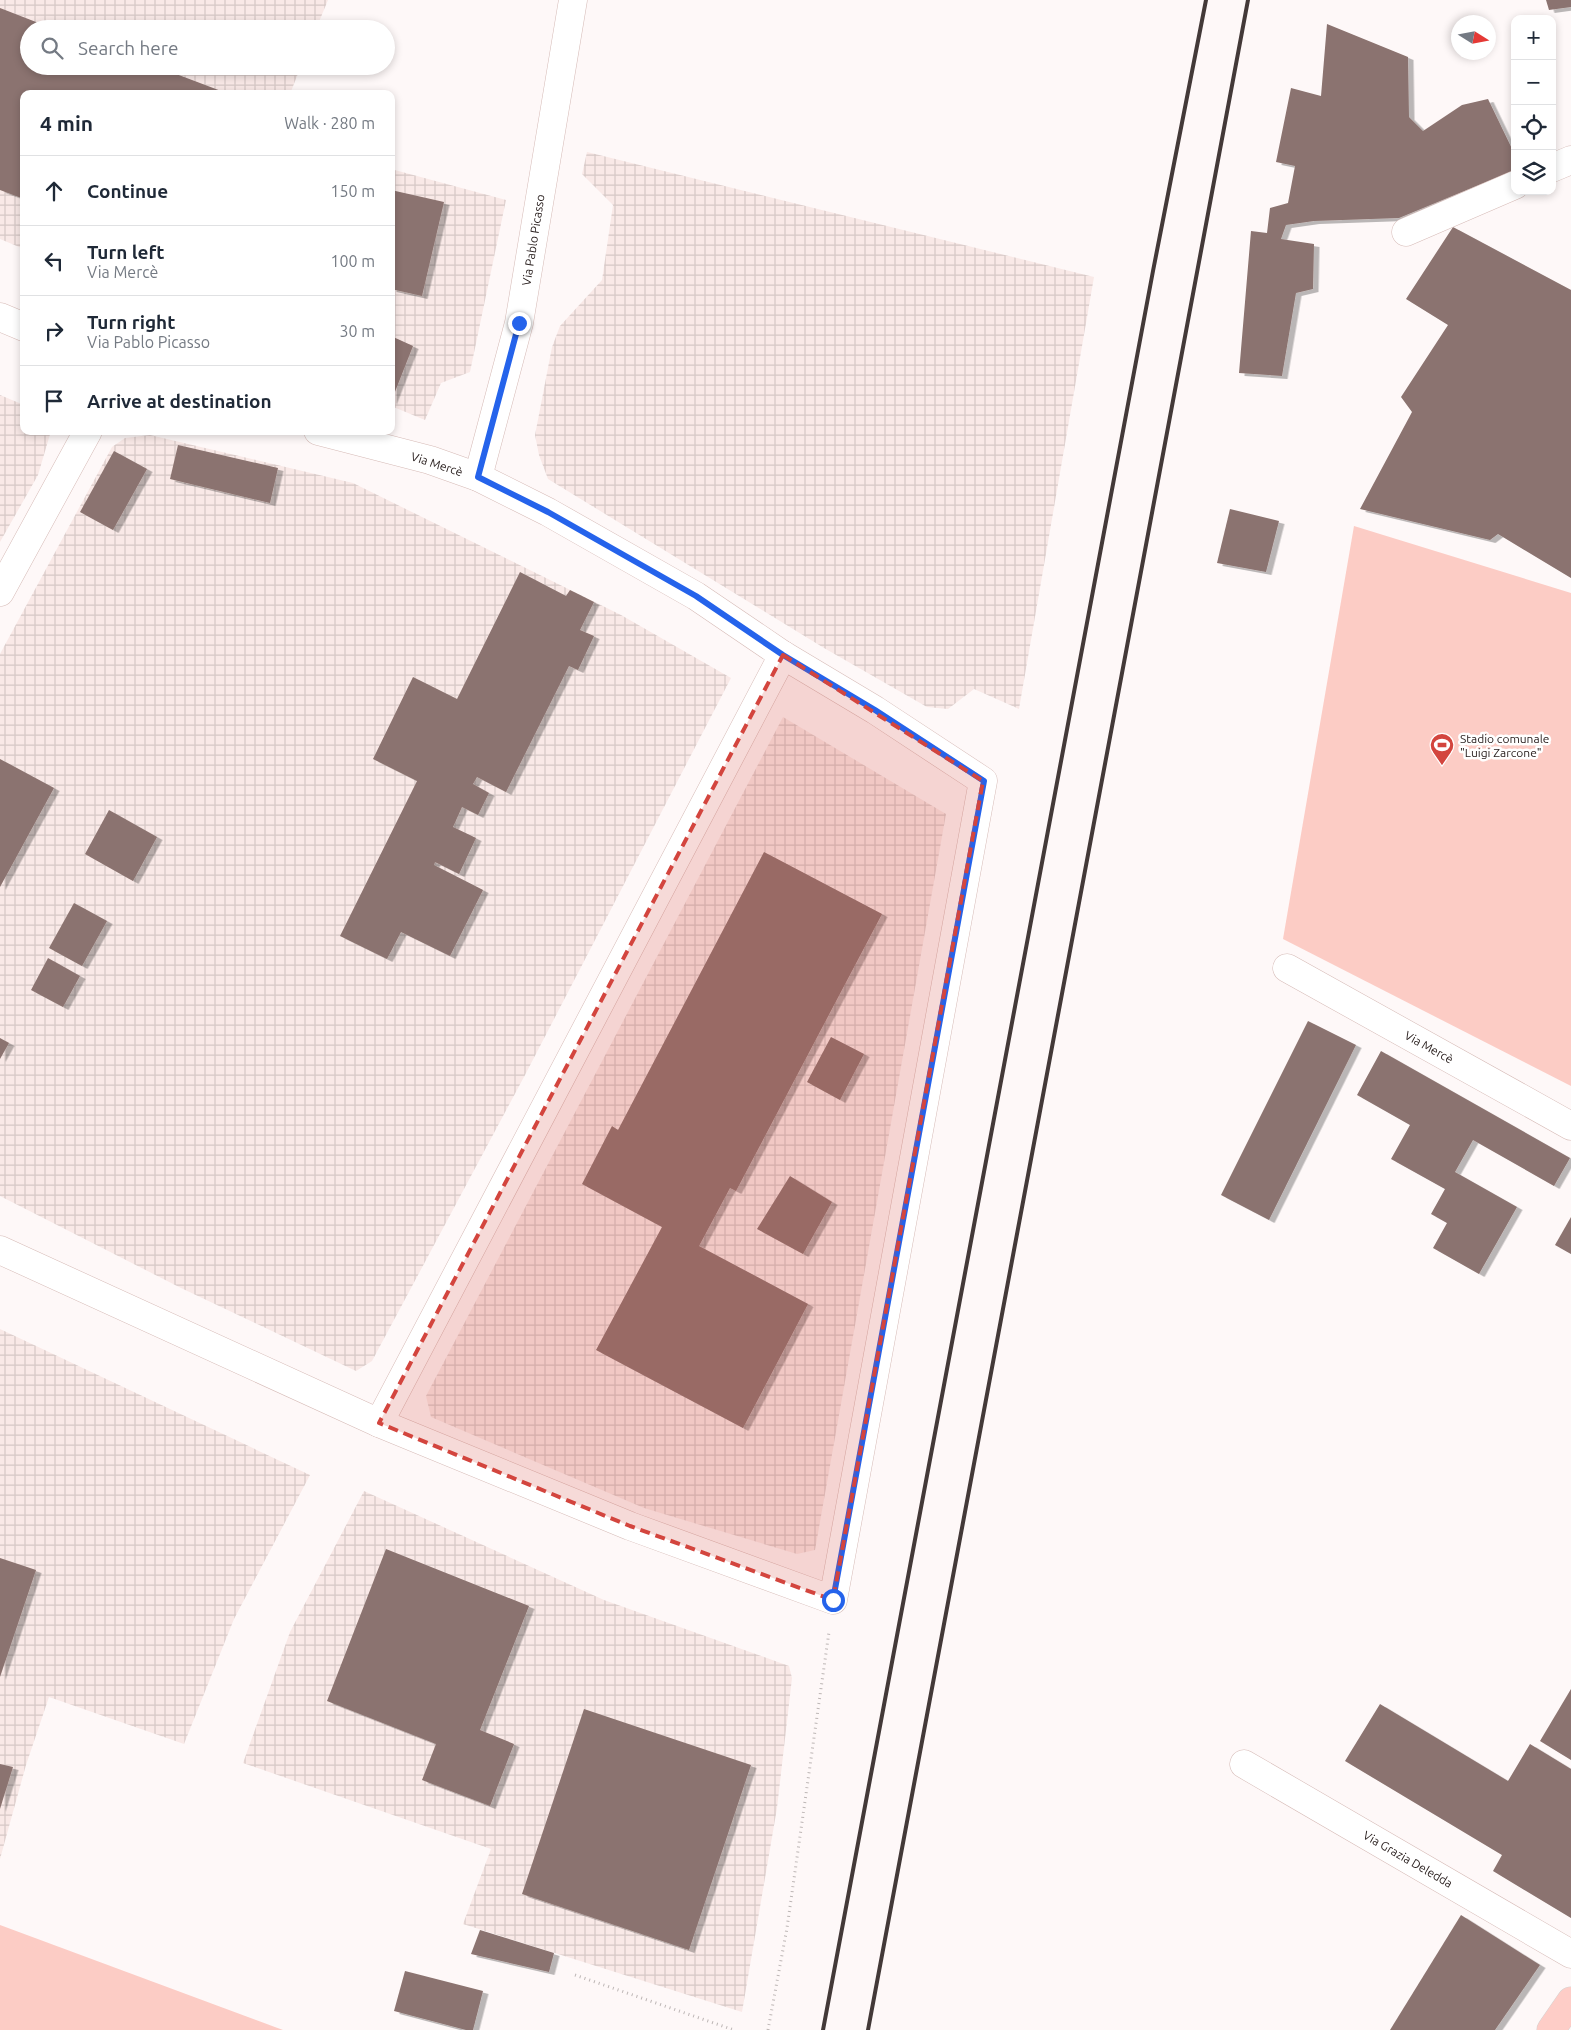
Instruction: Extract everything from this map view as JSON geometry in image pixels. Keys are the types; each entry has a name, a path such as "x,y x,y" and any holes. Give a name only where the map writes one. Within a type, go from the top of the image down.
{"main road":[{"path":"1551,2030 1571,2001"}],"street":[{"name":"Via Pablo Picasso","path":"478,477 519,323 573,0"},
{"path":"1556,166 1571,160"},
{"path":"1406,232 1511,186"},
{"path":"0,317 20,325"},
{"path":"0,592 86,435"},
{"name":"Via Mercè","path":"333,435 430,460 478,477 548,512 696,596 783,655 875,710 984,781 833,1600"},
{"path":"379,1423 783,655"},
{"name":"Via Mercè","path":"1287,968 1571,1126"},
{"path":"0,1250 379,1423 630,1526 833,1600"},
{"name":"Via Grazia Deledda","path":"1244,1764 1571,1954"}],"path":[{"path":"768,2030 786,1928 833,1600"},
{"path":"575,1975 734,2030"}],"highlighted area":[{"path":"783,655 983,781 833,1600 630,1526 379,1423"}],"shaded area":[{"path":"0,0 328,0 320,20 20,20 20,75 297,75 292,90 20,90 20,247 0,239"},
{"path":"587,152 1094,277 1019,709 974,689 948,709 927,707 824,648 548,479 539,455 535,435 552,347 560,326 602,280 613,205 582,174"},
{"path":"395,170 506,200 470,372 441,383 425,420 395,408"},
{"path":"0,395 20,403 20,435 50,435 38,475 0,542"},
{"path":"150,435 353,483 621,615 731,678 525,1075 372,1361 356,1371 181,1288 0,1196 0,654 112,447 125,438"},
{"name":"Stadio comunale \"Luigi Zarcone\"","path":"1354,526 1571,593 1571,1086 1283,939"},
{"path":"783,717 946,814 815,1550 797,1554 644,1508 431,1417 426,1396"},
{"path":"0,1329 310,1475 234,1619 184,1744 49,1697 26,1765 0,1859"},
{"path":"364,1491 604,1600 789,1666 792,1678 777,1808 742,2012 463,1924 491,1849 243,1763 290,1632"},
{"path":"0,1925 283,2030 0,2030"}],"building":[{"path":"1546,0 1571,0 1571,7 1549,10"},
{"path":"0,8 31,20 20,20 20,75 179,75 218,90 20,90 20,198 0,190"},
{"path":"1327,24 1408,57 1409,117 1423,131 1462,105 1488,99 1511,147 1511,172 1399,218 1314,221 1286,225 1281,239 1314,244 1313,289 1296,293 1282,376 1239,373 1251,231 1267,233 1270,208 1288,203 1295,166 1276,162 1291,88 1321,96"},
{"path":"395,191 444,202 422,296 395,290"},
{"path":"1453,227 1571,290 1571,578 1498,534 1490,540 1360,509 1412,412 1401,397 1448,325 1406,299"},
{"path":"395,338 413,346 395,392"},
{"path":"178,445 278,468 270,503 170,479"},
{"path":"114,451 147,469 113,530 80,512"},
{"path":"1230,509 1279,521 1266,572 1217,563"},
{"path":"520,572 566,596 570,590 594,602 580,630 594,636 578,670 569,666 506,792 477,777 473,784 489,793 478,815 462,807 453,827 476,838 459,874 435,862 434,865 483,890 450,956 401,932 387,959 340,936 417,781 373,759 413,677 457,699"},
{"path":"0,759 54,788 0,887"},
{"path":"109,810 157,837 133,881 85,854"},
{"path":"764,852 882,914 736,1191 730,1188 699,1246 808,1304 743,1428 596,1350 662,1227 582,1184 612,1126 618,1130"},
{"path":"74,903 107,921 82,966 49,948"},
{"path":"48,958 80,976 63,1007 31,990"},
{"path":"1308,1021 1356,1045 1269,1220 1221,1195"},
{"path":"831,1037 864,1054 840,1100 807,1082"},
{"path":"0,1038 9,1043 0,1059"},
{"path":"1381,1051 1570,1158 1554,1186 1473,1140 1455,1172 1517,1207 1479,1274 1433,1248 1447,1223 1431,1214 1445,1189 1391,1159 1410,1125 1357,1095"},
{"path":"790,1176 832,1202 803,1254 757,1229"},
{"path":"1571,1217 1571,1254 1555,1245"},
{"path":"386,1549 529,1606 480,1730 514,1744 490,1806 422,1780 436,1744 327,1701"},
{"path":"0,1558 36,1570 0,1677"},
{"path":"1571,1689 1571,1760 1540,1741"},
{"path":"1380,1704 1508,1781 1530,1744 1571,1769 1571,1918 1493,1871 1502,1855 1345,1761"},
{"path":"584,1709 751,1765 689,1950 522,1894"},
{"path":"0,1764 13,1767 0,1809"},
{"path":"1461,1915 1540,1965 1495,2030 1390,2030"},
{"path":"480,1930 554,1953 549,1972 471,1954"},
{"path":"405,1971 483,1991 473,2030 466,2030 394,2011"}],"railway":[{"path":"823,2030 1153,271 1206,0"},
{"path":"868,2030 1248,0"}],"place":[{"name":"Stadio comunale \"Luigi Zarcone\"","path":"1442,766"}],"route":[{"path":"519,323 478,477 548,512 696,596 783,655 875,710 984,781 833,1600"}]}
